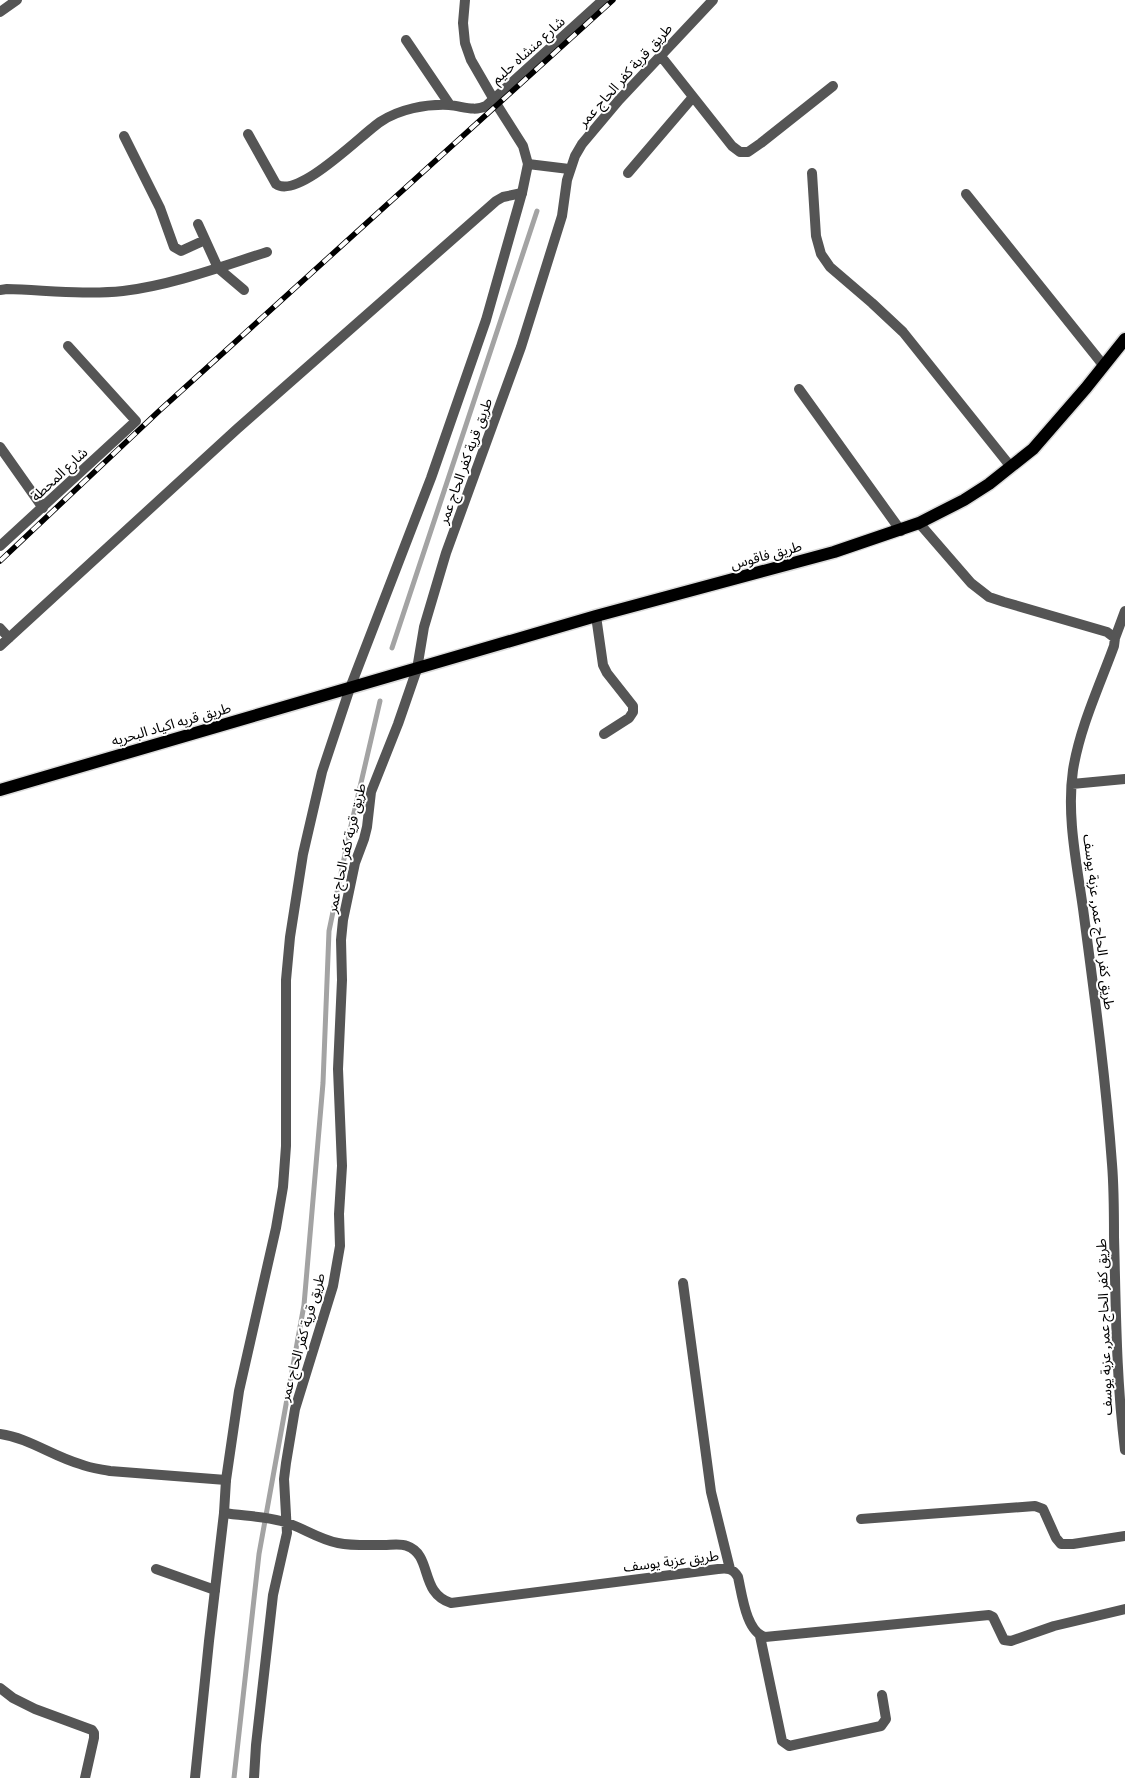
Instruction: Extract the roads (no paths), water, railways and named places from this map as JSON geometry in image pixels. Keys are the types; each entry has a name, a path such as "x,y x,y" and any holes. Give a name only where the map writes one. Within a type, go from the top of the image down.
{"main road":[{"name":"طريق فاقوس","path":"350,688 596,616 834,552 919,524 989,484 1033,449 1125,340"},
{"name":"طريق قريه اكياد البحريه","path":"0,790 350,688"}],"street":[{"path":"0,12 17,0"},
{"path":"465,0 463,23 465,43 471,60 523,146 528,164 569,169"},
{"name":"شارع منشاه حليم","path":"494,100 603,0"},
{"name":"طريق قرية كفر الحاج عمر","path":"254,1778 272,1595 286,1533 284,1522 284,1479 295,1408 333,1286 340,1246 339,1214 342,1166 338,1069 343,920 355,863 365,833 371,792 417,669 424,627 446,553 521,347 562,216 569,169 582,144 660,55 713,0"},
{"path":"406,40 450,105"},
{"path":"660,55 732,146 740,152 748,152 761,143 833,86"},
{"path":"628,173 693,97"},
{"path":"248,134 276,184 286,187 309,178 326,167 372,127 385,118 399,112 432,105 450,105 477,109 486,106 494,100"},
{"path":"124,136 160,208 174,247 181,251 205,240"},
{"name":"طريق قرية كفر الحاج عمر","path":"195,1778 226,1480 240,1391 274,1237 283,1187 286,1146 286,980 296,895 308,829 322,772 350,688 431,478 486,320 522,193 528,164"},
{"path":"812,173 816,236 821,254 830,267 903,332 1011,467"},
{"path":"0,646 237,429 496,202 503,197 522,193"},
{"path":"966,194 1104,366"},
{"path":"198,224 218,268 244,290"},
{"path":"0,290 122,291 163,283 267,252"},
{"name":"شارع المحطة","path":"0,546 136,421 68,346"},
{"path":"799,389 901,530"},
{"path":"0,446 43,508"},
{"path":"919,524 970,582 990,597 1107,632 1115,638"},
{"name":"طريق كفر الحاج عمر, عزبة يوسف","path":"1125,611 1082,733 1073,771 1072,784 1074,842 1096,1010 1113,1165 1119,1405 1125,1450"},
{"path":"596,616 603,665 632,706 634,712 630,718 604,734"},
{"path":"0,628 9,638"},
{"path":"1072,784 1125,778"},
{"path":"683,1283 711,1492 730,1569"},
{"path":"0,1434 24,1440 79,1464 93,1468 226,1480"},
{"path":"861,1519 1035,1506 1043,1509 1056,1538 1061,1544 1125,1536"},
{"name":"طريق عزبة يوسف","path":"224,1513 284,1522 322,1539 337,1543 406,1545 421,1558 436,1596 451,1603 724,1568 730,1569 738,1577 750,1622 756,1633 760,1636 782,1741 789,1746 881,1726 886,1719 882,1695"},
{"path":"156,1569 215,1590"},
{"path":"760,1636 989,1615 993,1617 1004,1640 1011,1641 1054,1626 1125,1609"},
{"path":"0,1688 13,1698 35,1709 92,1730 94,1738 85,1778"}],"waterway":[{"path":"392,648 537,211"},
{"path":"234,1778 259,1554 304,1305 323,1083 329,931 380,701"}],"railway":[{"path":"0,561 159,411 613,0"}]}
